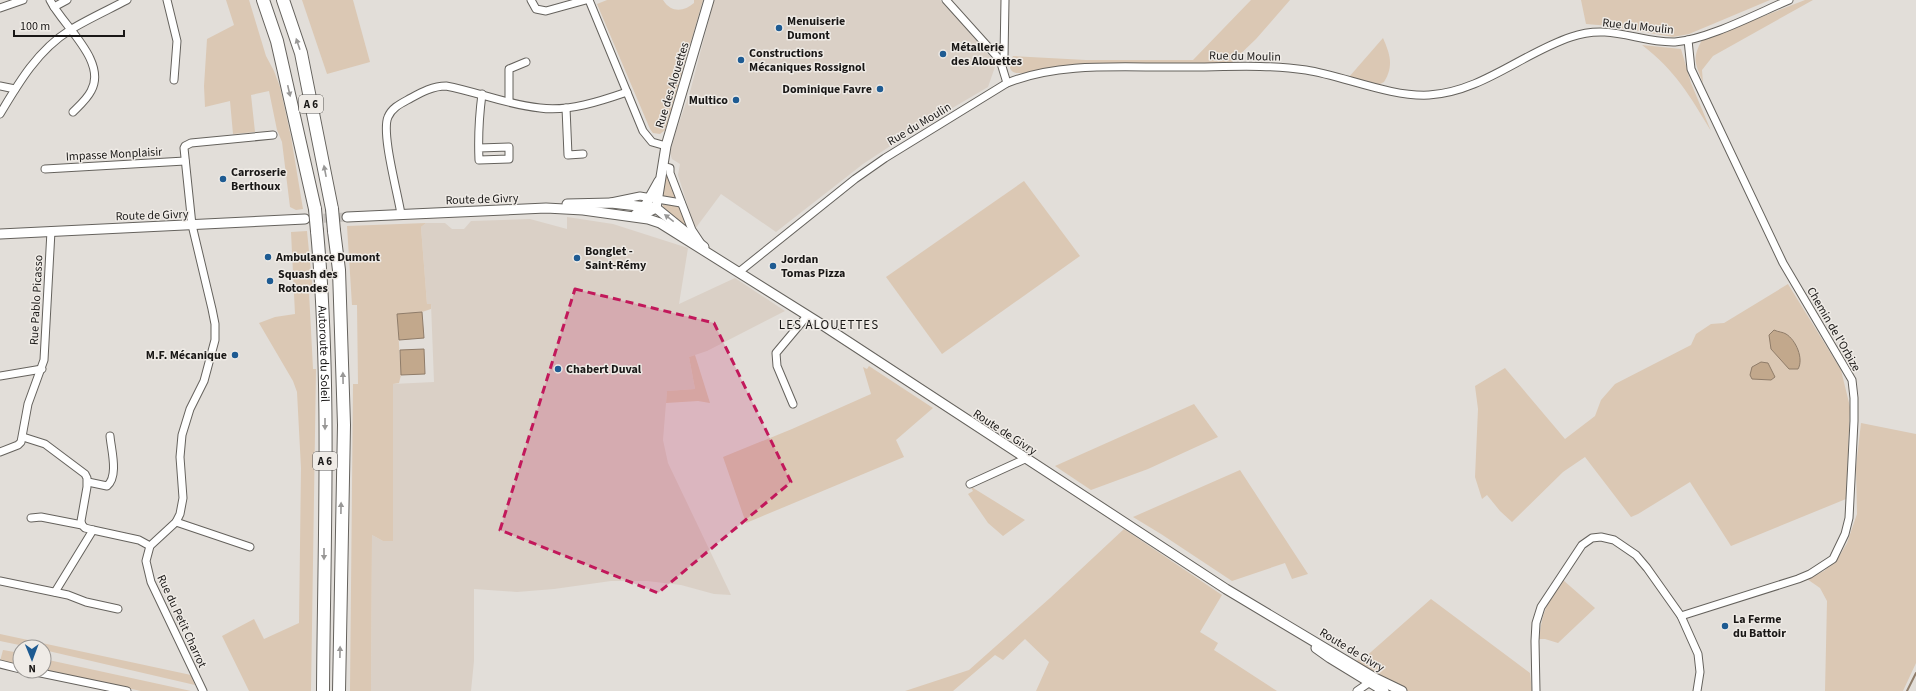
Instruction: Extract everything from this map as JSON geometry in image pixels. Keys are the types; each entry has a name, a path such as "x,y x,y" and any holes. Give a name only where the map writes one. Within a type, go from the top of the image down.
{"highway":[{"name":"Autoroute du Soleil","path":"263,0 277,41 314,209 324,309 323,691"},
{"name":"Autoroute du Soleil","path":"283,0 301,53 332,210 339,270 344,424 339,691"}],"main road":[{"name":"Rue des Alouettes","path":"647,212 655,202 666,146 709,0"},
{"name":"Route de Givry","path":"655,202 700,242 709,252"},
{"name":"Route de Givry","path":"546,208 569,204 611,203 647,212 660,223 696,246 709,252 1025,459 1290,628 1330,658 1372,680 1402,691"},
{"name":"Route de Givry","path":"347,217 546,208 644,214 647,212"},
{"name":"Route de Givry","path":"0,234 305,219"},
{"name":"Route de Givry","path":"1372,680 1384,691"}],"street":[{"path":"0,8 23,0"},
{"path":"50,0 94,65 95,74 91,91 73,112"},
{"path":"54,7 67,0"},
{"path":"0,114 15,89 38,58 70,30 127,0"},
{"path":"167,0 177,41 174,80"},
{"path":"531,0 536,9 546,11 588,0 647,138 652,142 666,146"},
{"path":"946,0 1000,60 1007,83"},
{"path":"1000,60 1004,57 1005,0"},
{"name":"Rue du Moulin","path":"739,272 861,174 1007,83 1025,76 1081,68 1255,66 1309,70 1394,91 1428,95 1464,88 1559,42 1584,34 1612,32 1662,41 1688,40 1717,30 1789,0"},
{"name":"Chemin de l'Orbize","path":"1681,616 1798,579 1810,574 1833,559 1845,534 1849,518 1854,421 1852,380 1776,248 1691,69 1688,40"},
{"path":"509,102 509,69 526,62"},
{"path":"0,86 15,89"},
{"path":"401,214 386,128 387,119 390,112 394,108 419,93 438,86 460,89 509,102 541,108 566,108 627,92"},
{"path":"479,148 478,127 482,94"},
{"path":"566,108 568,155 583,154"},
{"path":"31,518 41,517 82,525 85,528 139,540 150,546 176,522 180,514 183,498 180,457 182,436 190,409 206,376 216,332 212,308 192,225 184,148 187,144 273,135"},
{"name":"Impasse Monplaisir","path":"45,169 185,161"},
{"path":"663,166 670,168 670,173 692,230 700,242"},
{"path":"611,203 612,201 640,196 655,202 682,202"},
{"name":"Rue Pablo Picasso","path":"23,437 28,404 42,369 45,353 51,231"},
{"path":"793,404 777,366 776,352 807,316"},
{"path":"0,376 42,369"},
{"path":"88,482 107,486 109,484 113,474 110,436"},
{"path":"0,452 18,445 23,437 45,444 85,474 88,482 81,521 82,525"},
{"path":"970,484 1025,459"},
{"path":"176,522 250,547"},
{"path":"55,592 93,530"},
{"path":"1536,691 1536,623 1541,607 1582,545 1592,538 1614,540 1636,555 1681,616 1698,654 1700,672 1697,691"},
{"name":"Rue du Petit Charrot","path":"150,546 146,561 148,577 203,691"},
{"path":"0,581 55,592 90,603 118,609"},
{"path":"0,664 12,667"},
{"path":"52,675 127,691"},
{"path":"1357,691 1372,680"}],"highlighted area":[{"path":"575,289 714,323 791,482 658,593 500,530"}],"shaded area":[{"path":"226,0 249,0 266,56 280,87 291,137 303,209 296,210 290,207 282,142 277,130 269,91 251,95 255,132 233,134 230,101 205,107 204,86 207,39 234,25"},
{"path":"302,0 353,0 370,62 327,74"},
{"path":"607,0 663,0 670,7 678,10 690,6 694,3 694,0 703,0 667,124 665,130 660,134 653,133 650,129 597,4"},
{"path":"714,0 940,0 996,64 988,87 910,133 863,164 776,232 721,194 695,229 678,175 680,164 672,159 670,153 690,92"},
{"path":"1251,0 1290,0 1256,39 1230,64 1043,70 1025,73 1014,72 1011,69 1010,64 1013,56 1086,60 1193,60"},
{"path":"1581,0 1770,0 1689,34 1673,37 1610,26 1586,24"},
{"path":"1805,0 1813,0 1713,56 1702,70 1703,83 1696,62 1697,52 1702,40"},
{"path":"1383,38 1388,49 1390,60 1389,71 1384,82 1378,85 1349,77"},
{"path":"1642,45 1681,49 1691,83 1711,131 1689,95 1673,74 1654,54"},
{"path":"668,171 679,200 662,198 665,175"},
{"path":"1024,181 1080,256 942,354 886,277"},
{"path":"662,203 681,204 693,232 664,209"},
{"path":"567,217 613,224 688,248 679,304 735,278 785,311 707,351 689,357 695,389 667,391 663,440 668,463 731,595 714,594 681,585 647,581 611,581 554,589 517,592 474,589 474,661 471,691 371,691 372,535 383,541 393,541 393,384 434,382 431,304 427,304 421,227 426,223 445,223 452,229 464,229 471,221 530,219 567,229"},
{"path":"426,223 421,227 427,304 431,304 431,309 422,312 397,314 401,375 399,383 393,384 393,541 383,541 372,535 371,691 350,691 353,384 358,384 357,305 352,305 347,226"},
{"path":"307,231 313,292 309,292 313,369 316,369 311,691 249,691 222,636 254,619 264,639 299,623 301,468 297,392 293,381 259,323 275,317 295,314 291,232"},
{"path":"1788,284 1841,370 1850,407 1846,499 1731,546 1690,482 1631,517 1585,457 1563,472 1512,522 1500,511 1487,495 1482,499 1475,477 1478,409 1475,386 1505,368 1565,439 1595,416 1601,400 1615,384 1691,345 1696,334 1711,324 1724,323"},
{"path":"422,312 424,338 399,340 397,314"},
{"path":"1774,330 1786,334 1796,345 1800,360 1798,369 1789,369 1771,349 1769,335"},
{"path":"424,349 425,374 401,375 400,350"},
{"path":"695,355 710,403 698,401 666,403 667,391 695,389 689,357"},
{"path":"1761,362 1768,363 1775,377 1771,380 1752,379 1750,375 1752,367"},
{"path":"869,366 933,408 896,440 904,457 746,523 723,457 792,429 871,394 863,367 867,369"},
{"path":"1194,404 1218,437 1148,469 1091,490 1055,466"},
{"path":"1861,423 1916,434 1916,663 1903,691 1825,691 1827,601 1820,588 1807,579 1824,571 1840,555 1847,543 1857,514 1856,467"},
{"path":"1240,470 1308,574 1292,579 1285,563 1232,581 1133,517"},
{"path":"970,486 1025,520 1003,536 988,523 968,494 973,491"},
{"path":"1124,529 1222,595 1200,632 1218,643 1214,650 1277,691 1036,691 1049,662 1025,639 1003,660 995,655 953,691 905,691 969,670 1050,598"},
{"path":"1563,580 1595,608 1558,643 1545,639 1539,639 1546,608"},
{"path":"1431,599 1530,673 1532,691 1408,691 1395,686 1356,661 1361,658 1363,659"},
{"path":"0,634 23,639 12,639 12,643 0,641"},
{"path":"52,645 191,675 195,685 52,652"},
{"path":"3,650 12,652 12,663 0,661"},
{"path":"52,661 191,691 141,691 52,672"}],"waterway":[{"path":"1907,691 1916,673"}],"tunnel":[{"path":"310,219 347,217"}],"place":[{"name":"Menuiserie Dumont","path":"779,28"},
{"name":"Métallerie des Alouettes","path":"943,54"},
{"name":"Constructions Mécaniques Rossignol","path":"741,60"},
{"name":"Dominique Favre","path":"880,89"},
{"name":"Multico","path":"736,100"},
{"name":"Carroserie Berthoux","path":"223,179"},
{"name":"Ambulance Dumont","path":"268,257"},
{"name":"Bonglet - Saint-Rémy","path":"577,258"},
{"name":"Jordan Tomas Pizza","path":"773,266"},
{"name":"Squash des Rotondes","path":"270,281"},
{"name":"M.F. Mécanique","path":"235,355"},
{"name":"Chabert Duval","path":"558,369"},
{"name":"La Ferme du Battoir","path":"1725,626"}],"district":[{"name":"LES ALOUETTES","path":"829,324"}]}
